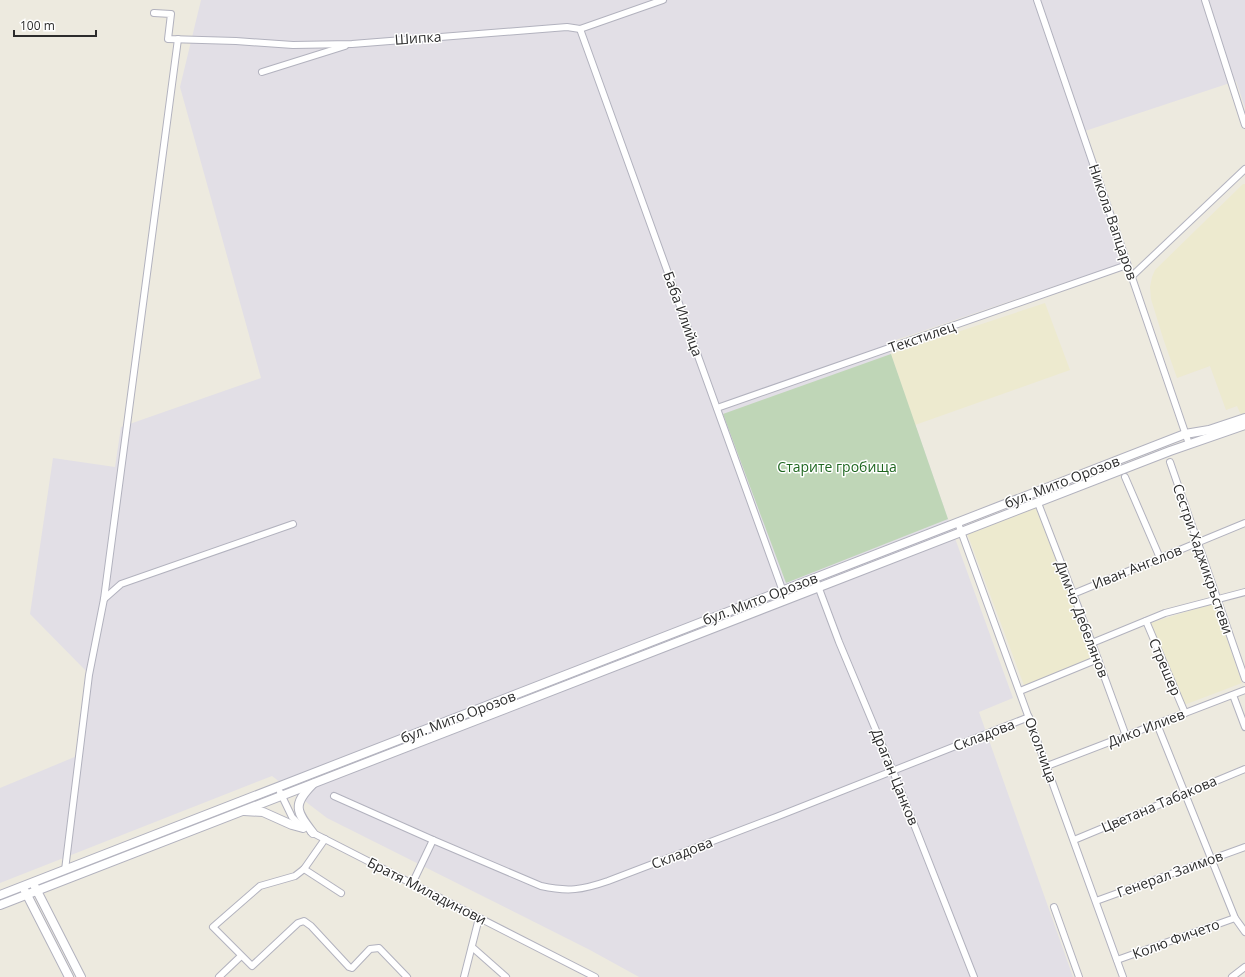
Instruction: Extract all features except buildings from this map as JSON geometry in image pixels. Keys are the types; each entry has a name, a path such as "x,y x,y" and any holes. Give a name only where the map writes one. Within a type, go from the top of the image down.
{"main road":[{"name":"бул. Мито Орозов","path":"279,791 782,591 1185,434 1209,430 1245,418"},
{"name":"бул. Мито Орозов","path":"279,791 316,782 1188,444 1245,425"},
{"path":"313,833 302,819 299,808 301,798 316,782"},
{"path":"0,905 242,810 279,791"},
{"path":"0,895 279,791"},
{"path":"242,810 263,812 292,825 303,828"},
{"path":"33,882 81,977"},
{"path":"22,886 69,977"}],"street":[{"name":"Шипка","path":"154,13 171,14 168,39 236,41 293,45 352,44 559,28 580,29 663,0"},
{"name":"Никола Вапцаров","path":"1037,0 1188,444"},
{"path":"1205,0 1245,125"},
{"name":"Баба Илийца","path":"580,29 786,600"},
{"path":"65,870 89,675 104,599 178,39"},
{"path":"262,72 352,44"},
{"path":"1132,277 1245,169"},
{"name":"Текстилец","path":"716,408 1127,265"},
{"name":"Сестри Хаджикръстеви","path":"1170,462 1245,679"},
{"path":"1125,477 1160,558"},
{"name":"Димчо Дебелянов","path":"1038,502 1126,736"},
{"name":"Околчица","path":"958,522 1123,977"},
{"name":"Иван Ангелов","path":"1073,594 1245,523"},
{"path":"104,599 121,584 293,524"},
{"name":"Драган Цанков","path":"815,578 838,642 893,771 974,977"},
{"path":"1092,643 1165,614 1245,592"},
{"name":"Стрешер","path":"1146,621 1185,713"},
{"path":"1020,691 1098,659"},
{"name":"Дико Илиев","path":"1047,766 1245,690"},
{"path":"1233,694 1245,727"},
{"name":"Складова","path":"334,796 541,886 555,890 584,889 776,817 1029,717"},
{"path":"1157,724 1235,918 1245,932"},
{"name":"Цветана Табакова","path":"1074,840 1245,769"},
{"name":"Братя Миладинови","path":"279,791 292,817 303,828 595,977"},
{"path":"325,839 304,868 295,876 260,886 213,927 252,966 298,923 304,920 349,968 352,968 370,949 379,948 406,977"},
{"path":"412,884 433,840"},
{"name":"Генерал Заимов","path":"1096,901 1245,847"},
{"path":"304,868 341,893"},
{"path":"1054,907 1079,977"},
{"path":"464,977 480,918"},
{"name":"Колю Фичето","path":"1117,960 1235,918"},
{"path":"472,947 506,977"},
{"path":"219,977 242,956"},
{"path":"1232,977 1245,968"}],"shaded area":[{"path":"201,0 1245,0 1245,108 1236,81 1082,132 1126,262 887,343 948,519 1013,698 979,712 1073,977 639,977 590,950 327,818 272,776 0,883 0,788 77,756 87,672 30,614 53,458 115,467 121,427 261,378 180,87"},
{"path":"1243,184 1245,184 1245,413 1241,415 1237,406 1226,410 1210,366 1177,378 1151,299 1150,287 1155,270"},
{"path":"1045,303 1070,370 915,425 891,354"},
{"path":"1036,506 1095,661 1025,688 967,533"},
{"path":"1215,603 1242,683 1184,705 1150,623"}],"green space":[{"name":"Старите гробища","path":"891,354 948,519 786,583 723,414"}]}
